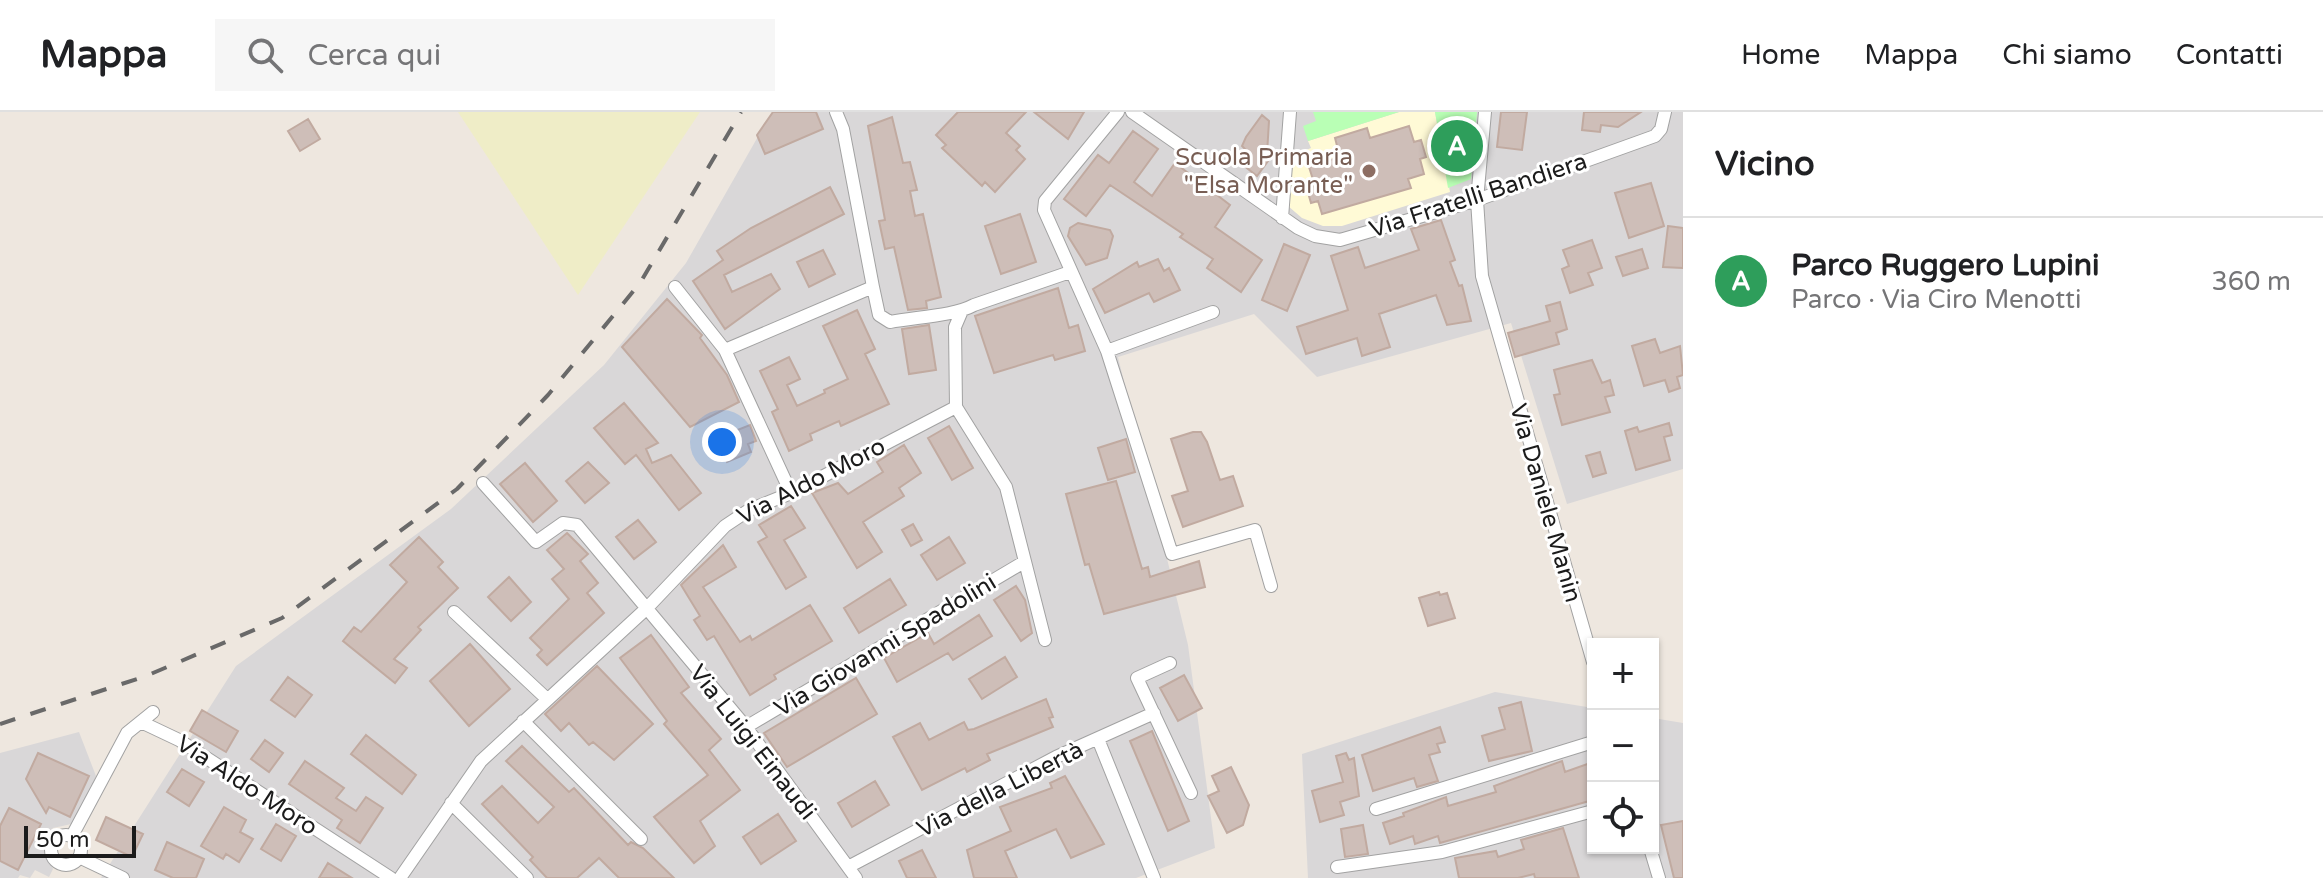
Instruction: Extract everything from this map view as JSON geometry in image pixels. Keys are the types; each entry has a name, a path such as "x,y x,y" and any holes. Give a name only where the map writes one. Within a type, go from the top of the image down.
{"street":[{"path":"836,112 843,129 879,315 887,322 943,312 961,313 974,305 1070,272"},
{"path":"1118,112 1043,204 1107,351 1172,554 1255,530 1271,586"},
{"name":"Via Fratelli Bandiera","path":"1132,112 1282,218 1315,236 1340,240 1477,200 1655,136 1665,115"},
{"path":"1282,218 1290,112"},
{"name":"Via Daniele Manin","path":"1485,112 1477,200 1482,276 1587,641"},
{"path":"675,287 725,350 791,493"},
{"path":"725,350 873,287"},
{"path":"1107,351 1213,312"},
{"path":"956,407 955,327 961,313"},
{"name":"Via Aldo Moro","path":"400,878 476,766 647,608 725,526 749,510 791,493 956,407"},
{"name":"Via Giovanni Spadolini","path":"956,407 1006,487 1045,640"},
{"path":"483,483 536,542 563,523 577,525 647,608"},
{"name":"Via Giovanni Spadolini","path":"746,727 1024,562"},
{"name":"Via Luigi Einaudi","path":"647,608 746,727 852,873"},
{"path":"454,612 547,699"},
{"path":"1170,663 1137,678 1191,793"},
{"path":"72,836 127,733 153,712"},
{"name":"Via della Libertà","path":"852,873 1056,757 1154,713"},
{"path":"523,721 641,839"},
{"name":"Via Aldo Moro","path":"141,722 179,740 391,878"},
{"path":"1098,739 1154,878"},
{"path":"1376,809 1587,744"},
{"path":"451,803 527,878"},
{"path":"1337,867 1442,852 1587,813"},
{"path":"63,835 72,836 80,843 79,857 71,864 61,864 51,853 52,844 63,835"},
{"path":"1652,854 1659,878"},
{"path":"79,857 123,878"},
{"path":"55,878 61,864"}],"shaded area":[{"path":"458,112 700,112 578,295"},
{"path":"772,112 1683,112 1683,469 1567,504 1511,323 1317,377 1254,314 1118,357 1188,645 1215,848 1136,878 101,878 236,666 451,509 604,365 686,263"},
{"name":"Scuola Primaria \"Elsa Morante\"","path":"1399,112 1435,112 1450,192 1342,226 1323,226 1302,218 1288,206 1294,155 1311,148 1308,141"},
{"path":"1495,692 1587,707 1587,854 1659,854 1659,719 1683,723 1683,878 1308,878 1302,754"},
{"path":"79,732 96,776 76,823 53,828 47,834 43,843 53,869 49,877 35,870 30,878 20,875 18,878 0,878 0,753"}],"green space":[{"path":"1313,112 1399,112 1308,141 1303,126 1316,121"},
{"path":"1435,112 1477,112 1471,179 1448,188"}],"building":[{"path":"773,112 816,112 823,129 765,154 757,135"},
{"path":"958,112 1026,112 1006,133 1020,146 1016,150 1025,159 995,192 985,182 982,186 942,148 946,145 936,135"},
{"path":"1034,112 1084,112 1068,139"},
{"path":"1501,112 1527,112 1522,150 1497,147"},
{"path":"1584,112 1641,112 1618,127 1601,125 1600,132 1582,130"},
{"path":"1262,115 1269,121 1267,154 1271,157 1257,176 1238,161 1246,150 1242,146 1246,137"},
{"path":"892,117 903,163 910,162 917,190 910,191 915,216 923,214 941,297 926,301 927,308 908,310 894,247 885,249 879,221 885,220 868,126"},
{"path":"308,119 320,139 300,151 288,131"},
{"path":"1409,126 1414,142 1421,140 1426,157 1420,159 1424,174 1408,179 1411,188 1322,214 1318,201 1311,203 1307,189 1315,186 1309,167 1340,157 1335,138 1367,128 1370,138"},
{"path":"1133,131 1158,149 1134,182 1152,196 1175,163 1230,205 1215,227 1262,260 1241,292 1207,268 1213,259 1180,237 1183,234 1110,185 1086,216 1064,199 1098,155 1109,163"},
{"path":"1651,183 1664,226 1629,238 1615,193"},
{"path":"830,187 844,214 724,275 732,292 771,274 780,289 725,329 693,281 723,260 717,251 751,228"},
{"path":"1020,214 1036,262 1001,274 985,226"},
{"path":"1441,220 1455,260 1450,262 1459,286 1462,285 1471,321 1447,325 1436,295 1379,314 1390,347 1362,356 1357,338 1306,354 1297,327 1348,310 1331,256 1358,247 1365,268 1419,250 1411,229"},
{"path":"1078,223 1110,230 1113,236 1107,258 1086,265 1068,236 1070,228"},
{"path":"1668,226 1683,228 1683,268 1663,267"},
{"path":"1592,240 1602,268 1588,273 1593,285 1570,293 1562,269 1569,266 1563,250"},
{"path":"1284,244 1310,255 1287,311 1262,300"},
{"path":"1642,249 1648,268 1623,276 1616,257"},
{"path":"823,250 835,274 809,287 797,262"},
{"path":"1158,259 1164,271 1169,268 1180,290 1154,302 1149,293 1105,313 1093,289 1137,262 1139,267"},
{"path":"1058,288 1069,328 1078,325 1085,351 1055,360 1053,355 994,373 975,316"},
{"path":"667,299 702,335 700,338 727,375 739,402 690,427 622,347"},
{"path":"1560,302 1567,329 1556,333 1559,344 1515,357 1508,333 1550,321 1546,306"},
{"path":"857,310 875,349 865,354 889,404 841,426 839,421 810,434 812,440 789,451 772,412 778,409 760,371 789,357 800,379 787,385 797,406 848,379 823,326"},
{"path":"929,325 936,370 909,374 902,329"},
{"path":"1655,339 1660,353 1680,346 1683,375 1677,377 1680,388 1669,392 1665,380 1644,386 1632,346"},
{"path":"1592,360 1602,383 1610,380 1614,395 1605,397 1610,412 1562,425 1554,395 1560,394 1554,370"},
{"path":"624,403 658,443 646,449 652,463 671,455 701,493 679,510 636,455 625,464 594,428"},
{"path":"1669,423 1672,435 1664,437 1670,460 1636,470 1625,431 1637,427 1639,432"},
{"path":"750,425 756,441 748,444 751,452 727,462 717,438"},
{"path":"949,426 973,468 952,480 928,438"},
{"path":"1201,432 1207,442 1220,480 1233,476 1243,506 1183,527 1172,496 1188,491 1171,439"},
{"path":"1126,439 1135,472 1108,480 1098,448"},
{"path":"904,445 921,473 899,488 904,496 863,522 882,552 857,568 812,493 838,483 848,494 883,472 877,462"},
{"path":"1600,452 1606,473 1593,477 1586,456"},
{"path":"588,462 609,483 585,503 566,481"},
{"path":"525,463 557,501 533,522 500,484"},
{"path":"1116,481 1142,569 1148,567 1150,577 1199,561 1205,587 1104,614 1089,564 1085,565 1066,494"},
{"path":"791,506 805,528 784,540 806,577 786,589 758,542 767,537 759,525"},
{"path":"638,520 656,542 634,559 616,537"},
{"path":"913,524 922,540 911,546 902,530"},
{"path":"567,533 588,554 580,561 598,583 587,593 604,613 547,665 537,655 542,650 530,638 569,599 552,579 564,569 547,550"},
{"path":"419,537 443,562 438,567 458,588 418,627 421,630 394,659 407,668 395,683 343,641 354,627 361,632 407,582 390,565"},
{"path":"949,537 965,563 937,580 921,555"},
{"path":"723,545 736,567 703,587 740,642 750,636 752,640 810,605 832,641 774,675 776,679 750,695 714,636 707,640 694,620 700,616 681,585"},
{"path":"509,577 531,602 511,621 488,597"},
{"path":"890,579 906,605 859,633 844,608"},
{"path":"1016,586 1025,600 1032,633 1021,641 994,600"},
{"path":"1439,592 1440,595 1447,593 1455,618 1428,626 1419,598"},
{"path":"979,615 992,636 953,660 948,653 897,682 884,658 928,633 934,644"},
{"path":"651,635 689,687 681,693 721,739 709,750 740,790 700,821 715,846 694,863 654,817 708,775 664,724 667,721 620,658"},
{"path":"470,644 510,689 469,726 430,681"},
{"path":"1005,657 1017,677 982,699 969,679"},
{"path":"597,666 653,724 614,760 593,742 589,745 569,723 561,731 545,714"},
{"path":"1184,675 1202,708 1178,721 1160,688"},
{"path":"288,677 312,695 295,717 271,700"},
{"path":"856,678 877,714 787,767 764,733"},
{"path":"1046,699 1053,717 1049,718 1053,727 987,754 990,760 967,772 965,768 922,790 893,737 920,723 929,740 964,722 968,730 974,729"},
{"path":"1521,702 1532,751 1489,761 1482,736 1505,729 1499,708"},
{"path":"202,710 238,731 226,752 190,731"},
{"path":"1440,727 1445,742 1437,744 1440,752 1429,755 1438,781 1417,787 1414,778 1373,791 1362,755"},
{"path":"1152,731 1189,821 1168,831 1130,741"},
{"path":"366,735 416,775 402,794 351,754"},
{"path":"265,740 283,753 269,772 251,759"},
{"path":"522,746 569,792 574,788 628,845 631,842 643,848 674,878 619,878 599,858 577,878 547,878 530,860 533,857 482,804 502,786 538,823 554,807 506,761"},
{"path":"38,753 89,776 70,817 49,807 46,813 26,779"},
{"path":"1346,753 1349,760 1354,758 1359,796 1340,802 1344,815 1320,822 1312,791 1343,782 1336,756"},
{"path":"305,761 344,788 336,798 356,811 366,797 383,808 360,843 337,828 342,820 289,784"},
{"path":"1562,761 1565,772 1587,764 1587,802 1440,843 1438,836 1415,844 1413,836 1390,844 1383,823 1446,797 1448,806 1496,792 1494,786"},
{"path":"1231,767 1249,805 1243,825 1227,833 1208,796 1219,791 1212,776"},
{"path":"182,769 204,782 189,806 167,792"},
{"path":"1065,776 1104,844 1071,858 1056,829 1005,851 1017,878 974,878 967,850 1011,831 1000,807 1052,788 1050,783"},
{"path":"875,781 889,805 852,827 838,803"},
{"path":"224,807 246,820 240,832 253,839 239,862 226,854 223,859 201,846"},
{"path":"9,808 41,824 18,870 0,861 0,826"},
{"path":"778,814 796,841 761,864 743,837"},
{"path":"106,817 143,834 132,857 96,840"},
{"path":"1683,821 1683,878 1674,878 1661,825"},
{"path":"276,824 296,836 281,861 261,849"},
{"path":"1363,825 1368,854 1345,857 1341,829"},
{"path":"1563,828 1579,878 1535,878 1534,874 1518,878 1459,878 1455,858 1496,851 1498,857 1524,849 1521,840"},
{"path":"167,842 204,859 196,878 173,878 155,870"},
{"path":"922,850 936,878 907,878 899,861"},
{"path":"328,863 352,878 319,878"}],"railway":[{"path":"0,724 146,676 282,618 457,489 548,395 640,283 741,112"}],"place":[{"name":"Parco Ruggero Lupini","path":"1457,146"},
{"name":"Scuola Primaria \"Elsa Morante\"","path":"1369,171"}]}
